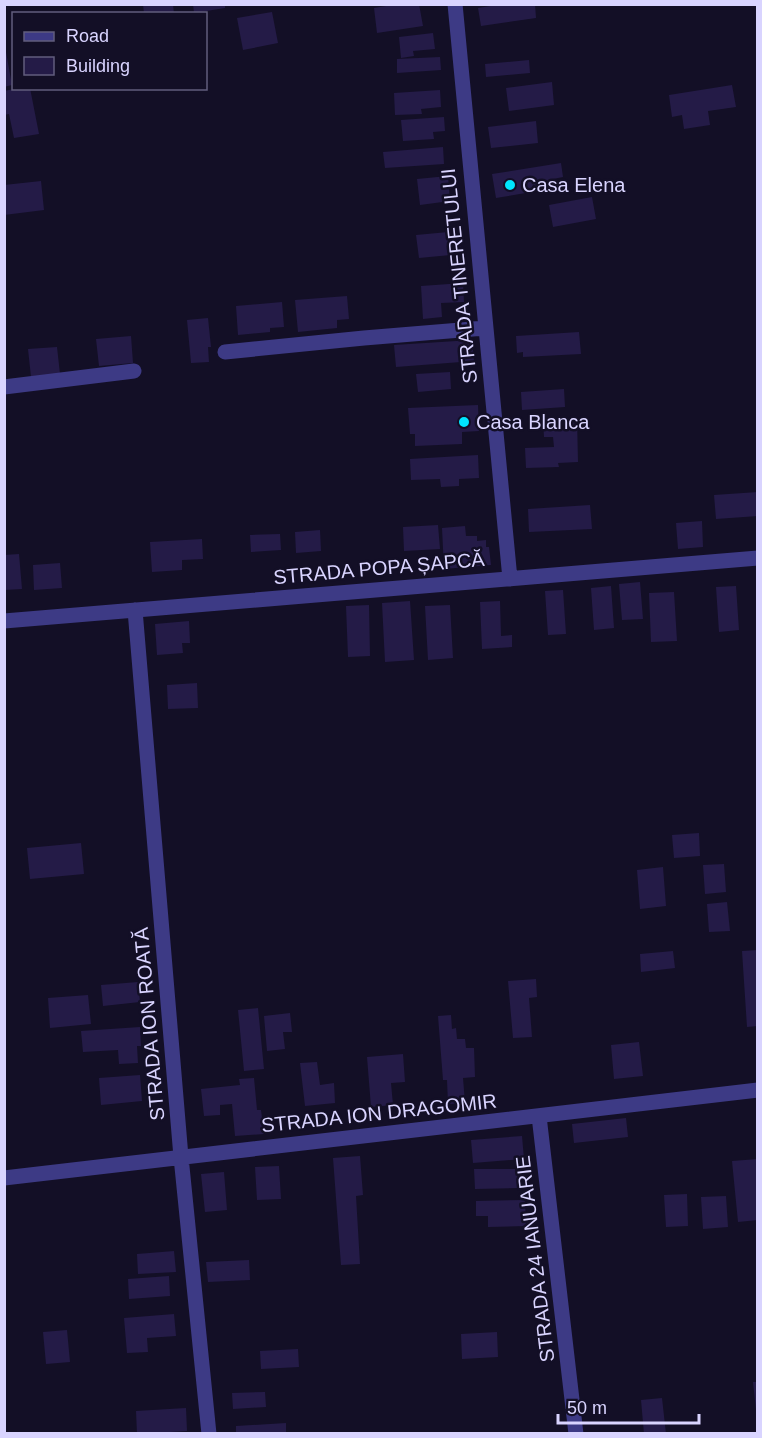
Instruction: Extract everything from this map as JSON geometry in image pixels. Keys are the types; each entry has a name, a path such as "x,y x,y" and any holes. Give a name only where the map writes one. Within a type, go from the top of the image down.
{"street":[{"name":"STRADA TINERETULUI","path":"455,4 510,579"},
{"path":"225,352 485,328"},
{"path":"4,387 134,371"},
{"name":"STRADA POPA ȘAPCĂ","path":"4,621 758,558"},
{"name":"STRADA ION ROATĂ","path":"135,610 182,1157 209,1434"},
{"name":"STRADA ION DRAGOMIR","path":"4,1178 758,1090"},
{"name":"STRADA 24 IANUARIE","path":"539,1116 576,1434"}],"building":[{"path":"143,4 173,4 174,12 144,12"},
{"path":"193,4 225,4 225,8 194,12"},
{"path":"398,4 419,4 423,26 377,33 374,8"},
{"path":"503,4 535,4 536,18 481,26 478,8"},
{"path":"272,12 278,43 243,50 237,18"},
{"path":"433,33 435,49 413,51 414,56 401,58 399,37"},
{"path":"4,52 6,52 12,85 4,87"},
{"path":"440,57 441,70 397,73 397,59"},
{"path":"529,60 530,73 486,77 485,64"},
{"path":"552,82 554,105 509,111 506,88"},
{"path":"732,85 736,107 708,111 710,125 684,129 682,115 672,117 669,95"},
{"path":"30,90 39,134 14,138 9,114 4,115 4,91"},
{"path":"440,90 441,107 421,109 422,114 395,115 394,93"},
{"path":"444,117 445,131 433,132 434,139 403,141 401,120"},
{"path":"536,121 538,143 491,148 488,127"},
{"path":"443,147 444,164 385,168 383,152"},
{"path":"561,163 563,177 553,179 555,188 496,198 492,174"},
{"path":"448,176 450,201 420,205 417,179"},
{"path":"41,181 44,210 4,215 4,185"},
{"path":"592,197 596,219 553,227 549,205"},
{"path":"459,231 461,254 419,258 416,235"},
{"path":"463,283 464,302 441,303 442,317 423,319 421,286"},
{"path":"347,296 349,319 337,320 337,328 298,332 295,300"},
{"path":"282,302 284,327 270,328 270,332 238,335 236,306"},
{"path":"208,318 211,347 208,347 209,362 191,363 187,320"},
{"path":"579,332 581,354 523,357 523,352 517,353 516,336"},
{"path":"131,336 133,363 99,366 96,339"},
{"path":"472,340 474,361 396,367 394,345"},
{"path":"57,347 60,374 31,377 28,349"},
{"path":"450,372 451,389 418,392 416,374"},
{"path":"564,389 565,407 522,410 521,392"},
{"path":"478,405 479,431 462,432 462,444 415,446 415,434 410,434 408,408"},
{"path":"577,418 578,462 558,463 559,467 526,468 525,448 554,447 553,437 544,437 543,420"},
{"path":"478,455 479,478 459,479 459,486 441,487 440,479 411,480 410,459"},
{"path":"758,492 758,516 716,519 714,495"},
{"path":"590,505 592,529 529,532 528,509"},
{"path":"702,521 703,547 678,549 676,523"},
{"path":"438,525 440,549 404,551 403,527"},
{"path":"465,526 466,536 477,536 477,541 486,540 491,565 444,569 442,528"},
{"path":"320,530 321,551 296,553 295,532"},
{"path":"280,534 281,550 251,552 250,535"},
{"path":"202,539 203,559 182,560 182,570 152,572 150,542"},
{"path":"19,554 22,589 4,590 4,555"},
{"path":"60,563 62,588 34,590 33,565"},
{"path":"640,582 643,619 622,620 619,584"},
{"path":"611,586 614,628 594,630 591,588"},
{"path":"736,586 739,630 719,632 716,587"},
{"path":"563,590 566,634 548,635 545,591"},
{"path":"674,592 677,641 651,642 649,593"},
{"path":"410,601 414,660 385,662 382,603"},
{"path":"500,601 501,636 512,635 512,647 482,649 480,602"},
{"path":"369,605 370,656 348,657 346,606"},
{"path":"450,605 453,658 428,660 425,606"},
{"path":"189,621 190,643 182,643 183,653 157,655 155,624"},
{"path":"197,683 198,708 168,709 167,685"},
{"path":"699,833 700,856 674,858 672,835"},
{"path":"81,843 84,874 30,879 27,848"},
{"path":"724,864 726,892 705,894 703,865"},
{"path":"663,867 666,906 640,909 637,870"},
{"path":"727,902 730,931 709,932 707,904"},
{"path":"758,950 758,1026 747,1027 742,951"},
{"path":"673,951 675,968 641,972 640,954"},
{"path":"536,979 537,997 529,998 532,1037 513,1038 508,981"},
{"path":"138,982 140,1002 103,1006 101,985"},
{"path":"88,995 91,1024 50,1028 48,998"},
{"path":"258,1008 264,1069 244,1071 238,1010"},
{"path":"290,1013 292,1032 283,1032 285,1049 267,1051 264,1016"},
{"path":"451,1015 452,1029 456,1028 457,1039 465,1039 466,1048 474,1048 475,1077 463,1078 465,1103 448,1104 447,1080 443,1080 438,1016"},
{"path":"140,1027 141,1046 137,1046 138,1063 119,1064 118,1050 83,1052 81,1031"},
{"path":"639,1042 643,1076 614,1079 611,1045"},
{"path":"403,1054 405,1082 391,1083 393,1105 371,1107 367,1057"},
{"path":"317,1062 320,1085 334,1083 335,1103 305,1106 300,1063"},
{"path":"140,1075 142,1101 101,1105 99,1078"},
{"path":"254,1078 257,1110 261,1110 264,1134 235,1136 232,1104 220,1105 220,1115 204,1116 201,1089 240,1085 239,1079"},
{"path":"626,1118 628,1137 574,1143 572,1124"},
{"path":"522,1136 524,1159 473,1163 471,1140"},
{"path":"360,1156 363,1195 356,1196 360,1264 341,1265 333,1158"},
{"path":"758,1159 758,1220 738,1222 732,1161"},
{"path":"279,1166 281,1199 257,1200 255,1167"},
{"path":"474,1169 518,1169 518,1188 475,1189"},
{"path":"224,1172 227,1210 205,1212 201,1174"},
{"path":"687,1194 688,1226 666,1227 664,1195"},
{"path":"726,1196 728,1227 703,1229 701,1197"},
{"path":"525,1200 526,1226 488,1227 488,1216 476,1216 476,1201"},
{"path":"174,1251 176,1272 138,1274 137,1254"},
{"path":"249,1260 250,1280 208,1282 206,1262"},
{"path":"169,1276 170,1296 129,1299 128,1279"},
{"path":"174,1314 176,1336 147,1338 148,1352 127,1353 124,1318"},
{"path":"67,1330 70,1362 46,1364 43,1332"},
{"path":"497,1332 498,1357 462,1359 461,1334"},
{"path":"298,1349 299,1367 261,1369 260,1351"},
{"path":"753,1382 758,1382 758,1409 756,1410"},
{"path":"265,1392 266,1407 233,1409 232,1393"},
{"path":"662,1398 666,1434 644,1434 641,1400"},
{"path":"186,1408 187,1431 137,1434 136,1411"},
{"path":"286,1423 286,1434 236,1434 236,1426"}],"place":[{"name":"Casa Elena","path":"510,185"},
{"name":"Casa Blanca","path":"464,422"}]}
